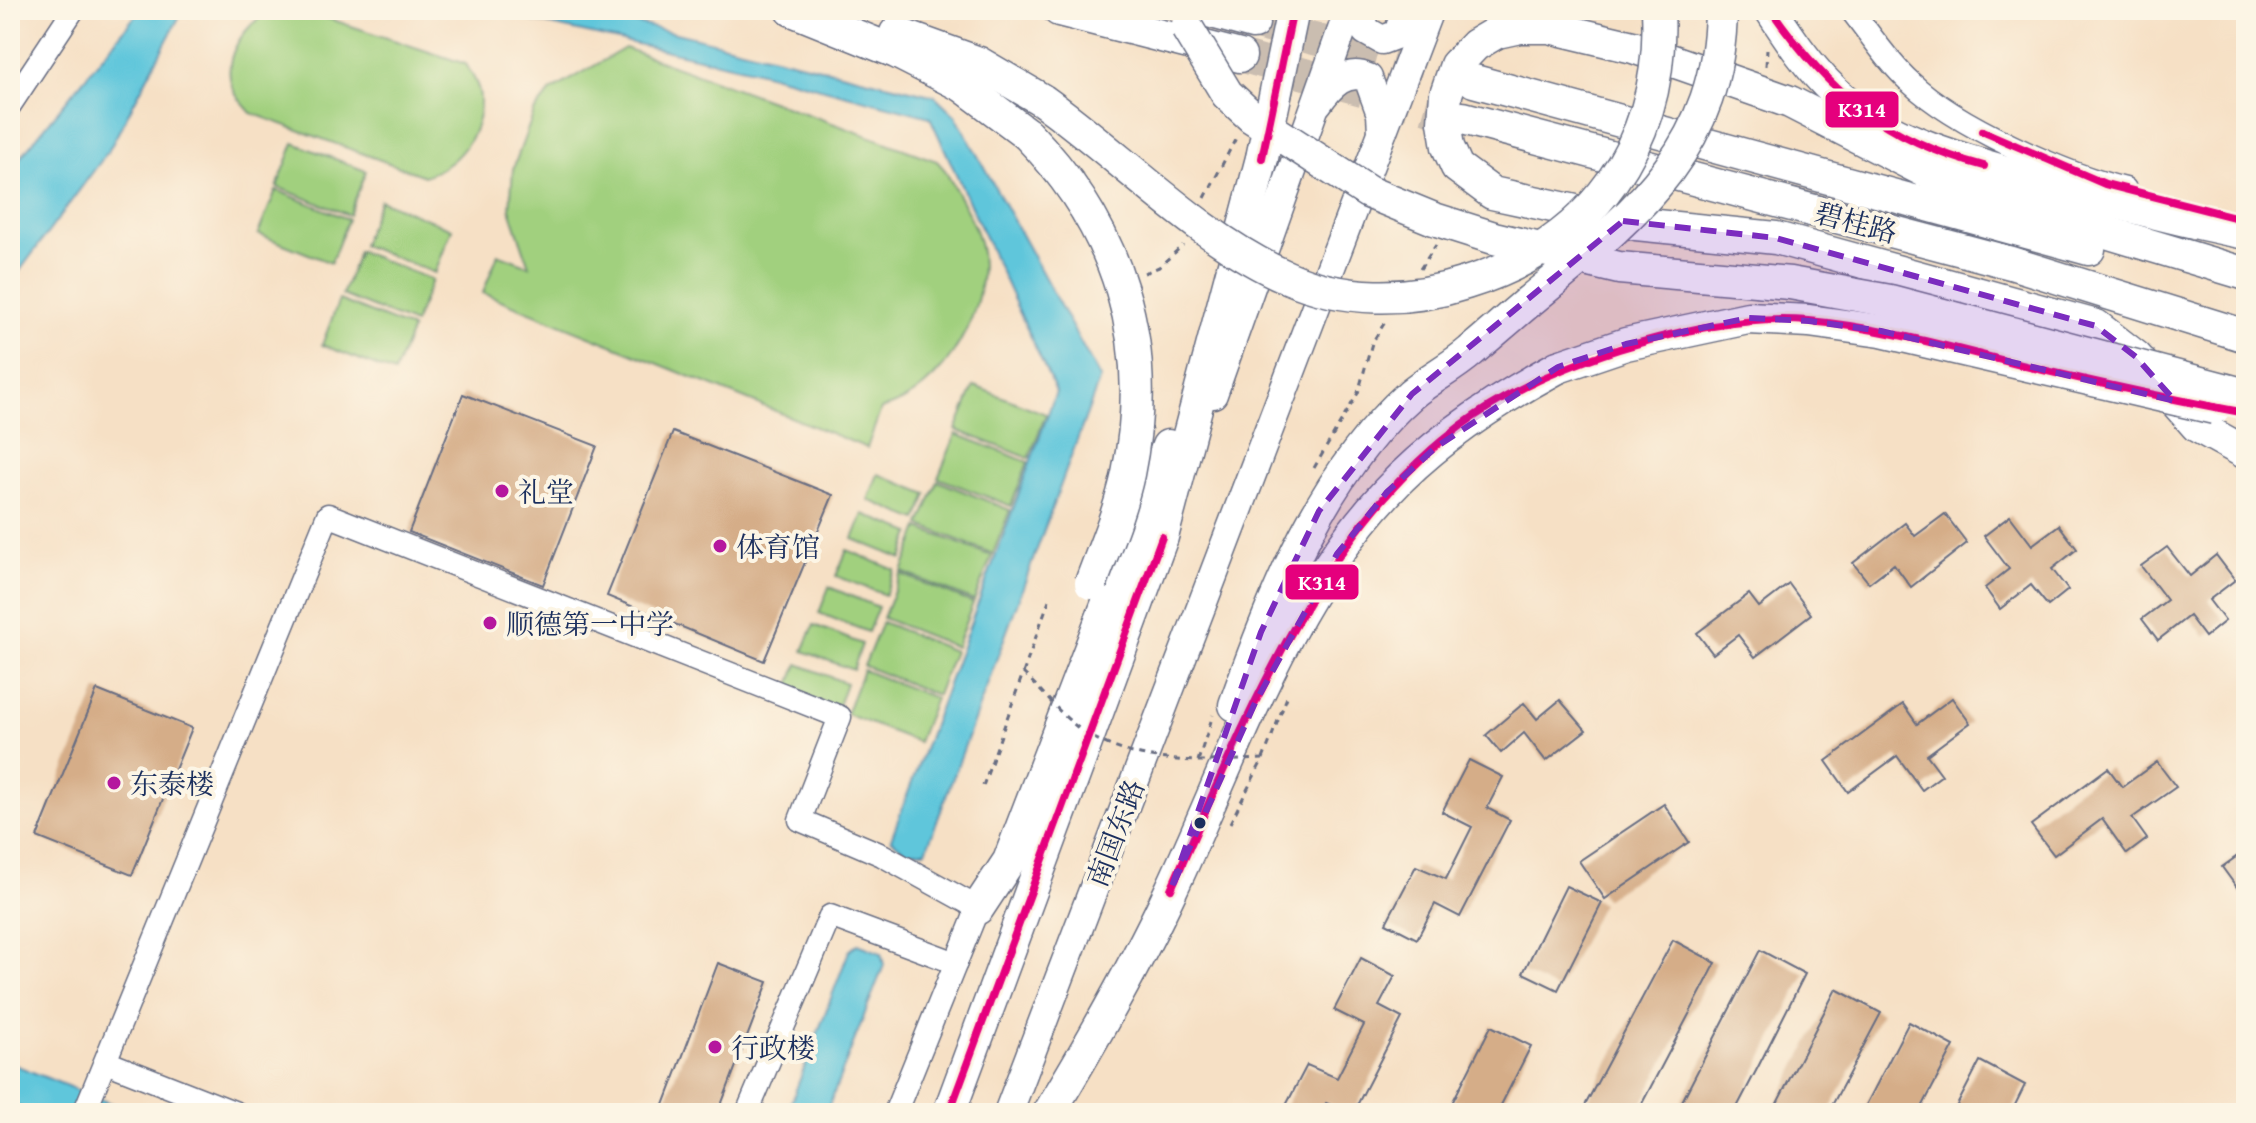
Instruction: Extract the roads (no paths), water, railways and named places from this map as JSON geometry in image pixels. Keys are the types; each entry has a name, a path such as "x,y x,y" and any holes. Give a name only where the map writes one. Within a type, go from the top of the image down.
{"highway":[{"path":"792,10 896,52 963,86 1027,134 1055,162 1097,224 1115,264 1132,331 1137,413 1128,475 978,908"},
{"path":"800,10 865,23 979,63 1042,100 1258,262 1318,288 1356,295 1419,295 1495,274 1535,254 1574,227 1602,196 1638,138 1648,109 1660,43 1658,10"},
{"path":"1059,10 1240,56"},
{"path":"1182,10 1187,28 1214,75 1227,94 1252,117 1368,192 1434,219 1494,238 1619,268 1790,283 1890,301 2246,395"},
{"path":"1205,10 1253,23"},
{"path":"978,908 1009,861 1226,295 1262,158 1293,10"},
{"path":"1171,889 1261,632 1319,511 1368,441 1412,394 1471,351 1634,211 1679,159 1701,118 1721,38 1721,10"},
{"path":"1771,10 1836,93 1903,137 1984,166 2171,219 2246,233"},
{"path":"2246,277 1956,187 1790,102 1633,47 1549,27 1520,27 1497,32 1475,45 1456,65 1446,94 1444,122 1448,147 1457,167 1492,193 1636,224 1776,238 2096,326 2136,357 2197,426 2246,453"},
{"path":"1474,81 2246,295"},
{"name":"碧桂路","path":"1463,118 2011,263 2246,336"},
{"path":"2122,259 2246,277"},
{"name":"南国东路","path":"949,1113 1162,537 1226,295"},
{"path":"1049,1113 1127,980 1255,703 1337,554 1387,492 1436,447 1558,367 1626,344 1748,318 1809,321 1881,331 2166,399 2246,413"}],"main road":[{"path":"1162,537 1349,10"},
{"path":"1366,10 1362,19 1366,31 1382,40 1398,34 1406,10"},
{"name":"南国东路","path":"1008,1113 1429,10"},
{"path":"1314,107 1328,88 1344,77 1361,75 1368,78 1375,89 1382,132"}],"street":[{"path":"10,105 73,10"},
{"path":"1851,10 1907,80 1931,101 1982,131 2105,184 2246,220"},
{"path":"88,1104 328,515 840,717 800,820 882,855 978,908 895,1113"},
{"path":"747,1113 830,916 956,963"},
{"path":"106,1062 236,1113"}],"water":[{"path":"140,10 183,10 109,150 10,284 10,170"},
{"path":"484,10 581,10 935,96 956,116 1100,378 926,851 905,851 891,839 1056,392 930,117 753,70"},
{"path":"858,944 881,953 884,965 826,1113 787,1113 849,951"},
{"path":"10,1063 134,1113 34,1113 10,1103"}],"tunnel":[{"path":"1253,23 1474,81"},
{"path":"1240,56 1463,118"}],"place":[{"name":"礼堂","path":"502,491"},
{"name":"体育馆","path":"720,546"},
{"name":"顺德第一中学","path":"490,623"},
{"name":"东泰楼","path":"114,783"},
{"name":"行政楼","path":"715,1047"}]}
